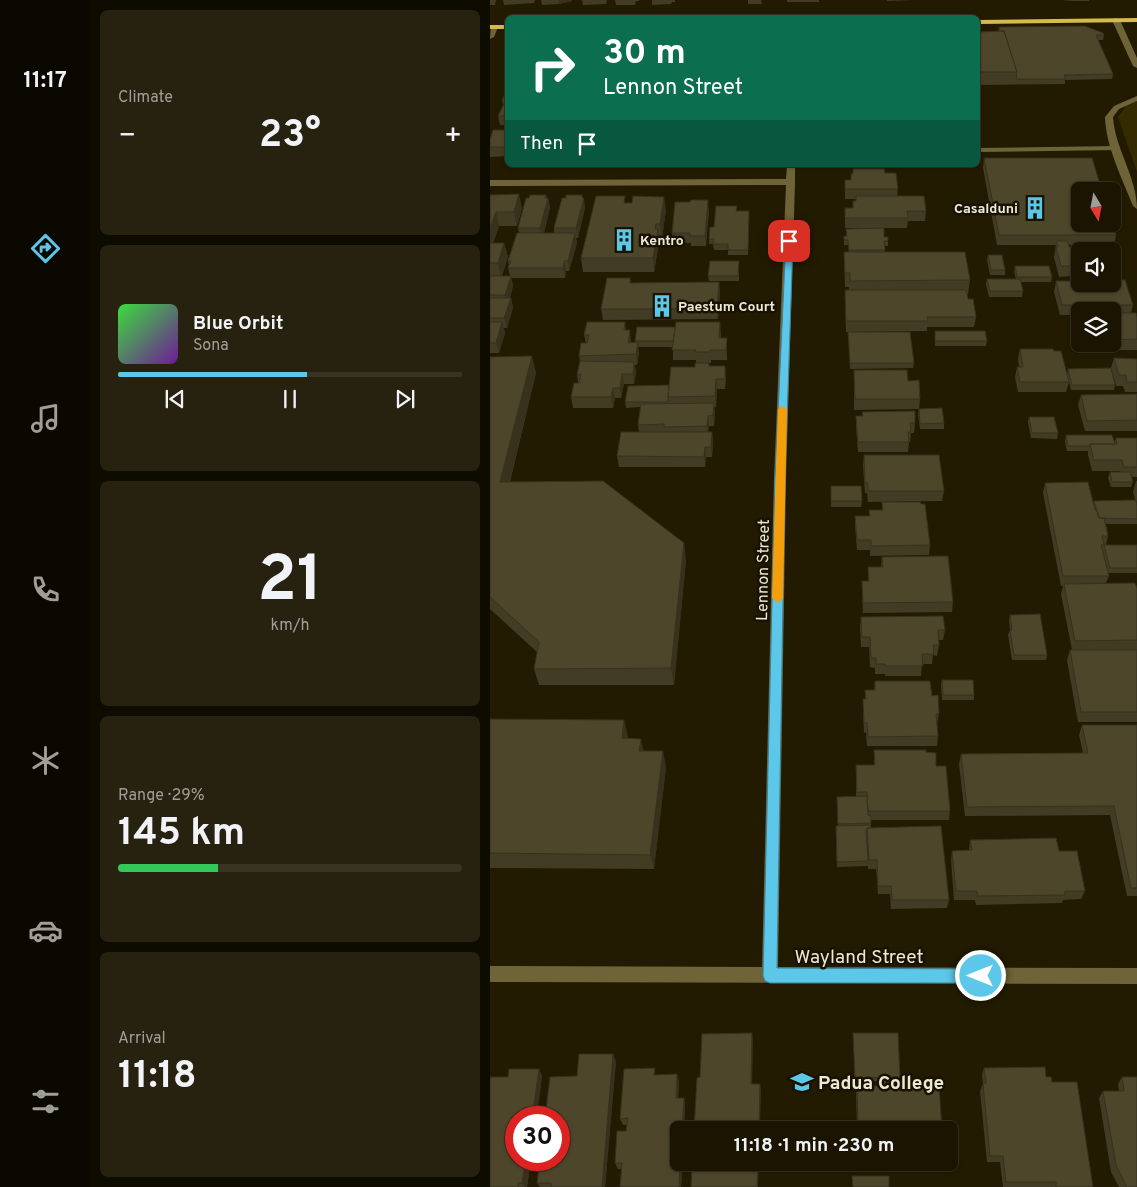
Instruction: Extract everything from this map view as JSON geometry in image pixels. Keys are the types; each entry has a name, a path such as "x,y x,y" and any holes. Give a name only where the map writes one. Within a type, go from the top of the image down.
{"highway":[{"path":"980,22 1137,20"},
{"path":"492,27 505,27"}],"street":[{"path":"1116,20 1137,66"},
{"path":"490,37 492,27"},
{"path":"1137,98 1119,106 1112,111 1109,117 1116,148 1137,206"},
{"path":"980,150 1116,148"},
{"name":"Lennon Street","path":"770,976 780,478 791,167"},
{"path":"490,183 791,182"},
{"name":"Wayland Street","path":"490,974 1137,976"}],"shaded area":[{"path":"1137,101 1137,172 1118,117 1126,106"}],"building":[{"path":"1085,26 1103,33 1104,35 1096,35 1113,74 1064,75 1066,79 1016,79 1017,72 1004,31 1000,31 999,27"},
{"path":"1004,31 1017,72 980,72 980,32"},
{"path":"505,102 505,116 498,116"},
{"path":"493,130 505,130 505,147 490,147"},
{"name":"Casalduni","path":"984,158 1092,158 1099,182 1071,182 1071,232 1115,232 1116,235 999,235"},
{"path":"853,169 884,169 885,173 896,173 898,189 845,189 845,180 851,180"},
{"path":"519,194 514,212 496,212 490,229 490,195"},
{"path":"530,195 546,195 545,198 548,198 540,228 518,228 526,198 529,198"},
{"path":"566,195 582,195 582,198 584,198 576,228 554,228 562,198 566,198"},
{"name":"Kentro","path":"596,196 625,196 624,203 632,203 633,196 664,197 660,224 656,224 655,229 658,229 653,258 581,258"},
{"path":"856,196 924,196 926,211 907,211 908,218 845,218 845,208 853,208 853,201 856,201"},
{"path":"691,200 708,200 705,236 690,236 690,233 672,233 675,202 690,202"},
{"path":"716,206 737,206 736,211 749,211 748,250 728,250 728,244 713,244 714,239 709,239 710,227 714,227"},
{"path":"884,228 884,237 888,237 888,241 884,241 885,250 849,250 848,240 844,240 844,236 847,236 846,229"},
{"path":"517,233 575,233 568,261 564,261 563,268 508,268 511,261 508,261"},
{"path":"1056,241 1067,241 1069,247 1071,247 1071,266 1061,266 1056,247 1058,247"},
{"path":"490,243 504,243 498,263 490,263"},
{"path":"844,252 965,252 970,280 850,281 850,273 845,273"},
{"path":"988,255 1002,255 1005,270 991,270"},
{"path":"710,261 739,261 738,276 708,276"},
{"path":"1015,266 1049,266 1052,277 1017,277"},
{"path":"490,276 511,276 505,295 490,295"},
{"path":"607,278 630,278 630,283 719,282 717,309 601,309"},
{"path":"987,279 1020,279 1023,291 990,291"},
{"path":"1121,280 1125,280 1133,305 1121,305 1121,302 1071,302 1071,305 1062,305 1056,281 1071,281 1071,292 1121,292"},
{"path":"845,290 966,290 968,299 973,299 976,317 927,317 928,321 846,321"},
{"path":"490,298 511,298 504,318 490,318"},
{"path":"1121,313 1136,313 1137,339 1121,340"},
{"path":"490,322 502,322 496,343 490,343"},
{"path":"587,322 625,322 624,330 630,330 628,343 638,342 636,354 579,356 581,343 587,343 589,335 584,335"},
{"path":"676,322 720,322 719,338 727,338 726,350 695,352 696,350 672,350"},
{"path":"637,327 675,327 673,341 635,341"},
{"path":"935,331 985,331 987,341 935,341"},
{"path":"848,332 910,332 914,363 850,363"},
{"path":"1020,349 1053,349 1054,351 1061,351 1069,382 1020,382 1017,367 1023,367"},
{"path":"532,356 500,482 603,481 684,543 671,668 534,669 539,642 490,597 490,357"},
{"path":"1114,358 1137,359 1137,382 1127,382 1126,375 1119,375"},
{"path":"580,361 634,362 633,374 622,374 620,388 613,388 611,397 571,397 574,383 579,383 581,374 577,375"},
{"path":"695,363 709,363 709,366 725,366 725,379 716,379 715,396 668,397 671,367 695,367"},
{"path":"1111,368 1115,385 1072,385 1068,369"},
{"path":"854,370 907,370 908,381 919,380 920,399 855,399"},
{"path":"669,385 668,402 625,402 628,386"},
{"path":"1137,394 1137,420 1087,421 1081,395"},
{"path":"714,403 713,415 708,416 707,426 664,427 664,424 638,425 641,404"},
{"path":"942,408 944,423 920,424 919,409"},
{"path":"915,411 915,423 910,423 911,432 908,432 909,442 858,442 856,416 863,416 862,412"},
{"path":"1029,417 1054,417 1058,433 1032,433"},
{"path":"621,432 712,432 711,447 705,447 704,457 617,456"},
{"path":"1066,435 1112,435 1115,444 1068,446"},
{"path":"1116,438 1137,438 1137,467 1124,467 1122,460 1094,460 1090,444 1117,444"},
{"path":"864,455 939,455 944,491 868,491 868,483 865,483"},
{"path":"1110,472 1130,472 1133,482 1112,482"},
{"path":"1088,482 1095,510 1097,510 1099,518 1104,518 1108,536 1102,536 1104,545 1101,545 1109,576 1063,576 1045,483"},
{"path":"831,486 861,486 862,501 831,501"},
{"path":"1136,500 1137,519 1099,518 1094,501"},
{"path":"882,502 920,502 925,504 930,545 871,546 871,540 857,540 855,516 870,516 869,510 883,510"},
{"path":"1104,545 1137,545 1137,568 1110,568"},
{"path":"948,556 953,602 863,603 862,581 869,581 868,567 883,567 882,557"},
{"path":"1135,583 1137,588 1137,640 1075,641 1064,584"},
{"path":"1040,614 1047,655 1014,655 1010,615"},
{"path":"943,616 945,630 938,630 939,645 933,645 934,654 922,654 923,666 886,666 885,664 876,664 876,658 871,658 870,637 862,637 861,617"},
{"path":"1070,650 1137,650 1137,712 1081,712"},
{"path":"942,680 973,680 974,695 943,695"},
{"path":"875,681 930,681 932,696 938,695 939,714 936,714 938,736 868,737 867,723 864,723 863,699 866,699 865,690 875,690"},
{"path":"490,719 624,720 622,738 641,739 639,751 663,751 650,855 490,853"},
{"path":"1082,725 1137,725 1137,888 1131,888 1114,806 967,807 961,754 1088,753"},
{"path":"874,750 926,750 926,752 936,753 936,766 946,766 950,811 868,811 867,792 857,792 856,765 875,765"},
{"path":"867,796 868,815 871,816 871,823 838,824 837,797"},
{"path":"870,825 871,828 867,828 866,832 868,861 837,862 836,826"},
{"path":"941,826 949,900 892,900 891,886 878,886 877,860 869,860 867,828"},
{"path":"1056,838 1059,851 1077,851 1085,891 1065,891 1065,895 978,896 977,891 956,891 952,851 972,850 970,840"},
{"path":"752,1033 751,1084 760,1084 759,1121 695,1121 697,1078 700,1077 702,1034"},
{"path":"853,1033 898,1033 900,1077 855,1078"},
{"path":"579,1054 613,1054 602,1187 551,1187 551,1183 537,1183 539,1171 570,1171 570,1106 546,1106 550,1077 577,1076"},
{"path":"1045,1067 1046,1077 1051,1077 1052,1082 1077,1082 1093,1187 1056,1187 1056,1182 1006,1182 1003,1156 990,1156 983,1084 986,1083 984,1068"},
{"path":"655,1068 654,1075 677,1074 676,1098 684,1098 683,1121 670,1121 670,1171 680,1171 679,1187 620,1187 622,1163 615,1163 617,1131 626,1131 628,1118 620,1119 624,1069"},
{"path":"509,1069 539,1069 534,1106 505,1106 505,1171 524,1171 522,1183 518,1183 518,1187 490,1187 490,1077 508,1077"},
{"path":"1122,1077 1137,1077 1137,1187 1127,1187 1116,1165 1103,1091 1124,1091"},
{"path":"902,1079 902,1085 939,1085 941,1121 858,1121 857,1086 878,1086 877,1080"},
{"path":"692,1171 758,1171 757,1187 691,1187"},
{"path":"852,1176 889,1176 889,1187 853,1187"}],"slow traffic":[{"path":"778,598 782,409"}],"place":[{"name":"Casalduni","path":"1035,208"},
{"name":"Kentro","path":"624,240"},
{"name":"Paestum Court","path":"662,306"},
{"name":"Padua College","path":"802,1082"}],"route":[{"path":"789,241 780,478 770,976 981,976"}]}
